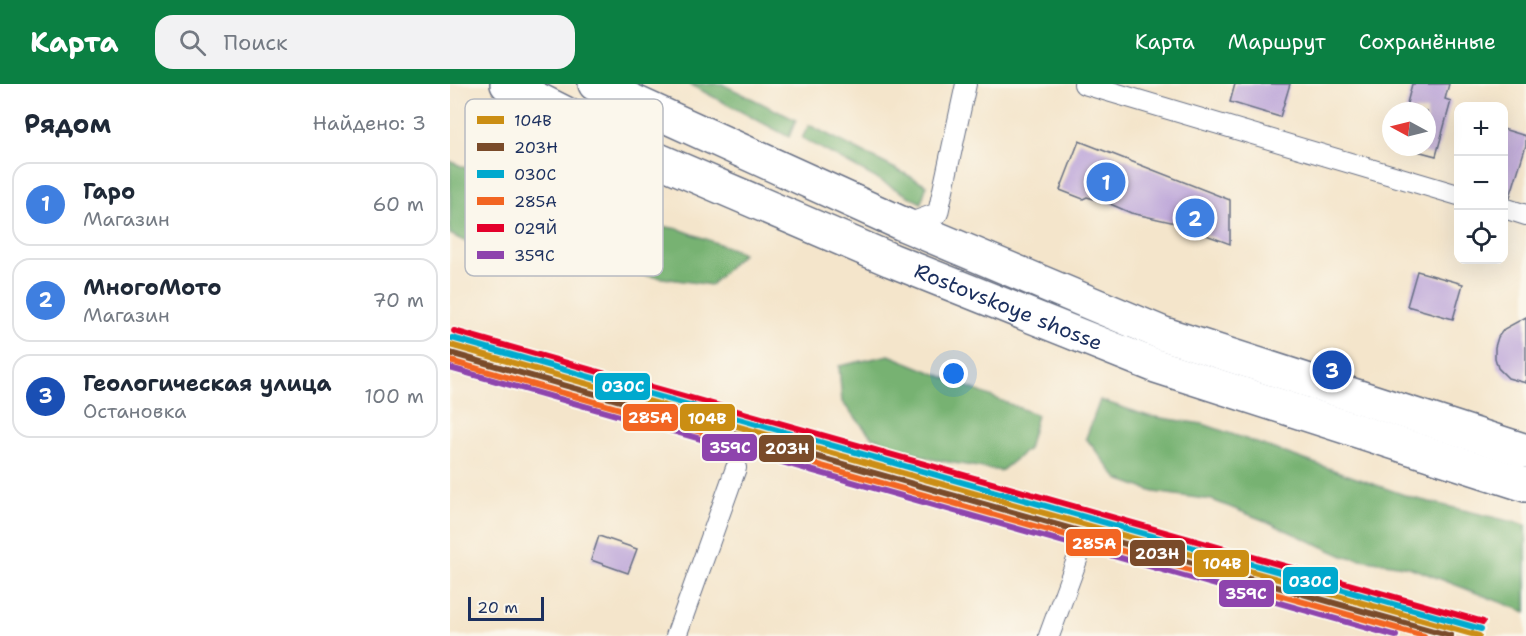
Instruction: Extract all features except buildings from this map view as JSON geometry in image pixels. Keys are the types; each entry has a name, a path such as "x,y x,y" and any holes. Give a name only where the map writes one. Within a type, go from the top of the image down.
{"highway":[{"name":"Rostovskoye shosse","path":"507,84 537,99"},
{"name":"Rostovskoye shosse","path":"595,84 628,99"},
{"name":"Rostovskoye shosse","path":"663,115 905,225 1164,334 1526,451"},
{"name":"Rostovskoye shosse","path":"663,162 891,260 1156,366 1526,484"}],"street":[{"path":"905,225 938,213 966,84"},
{"path":"1084,84 1454,194"},
{"path":"1508,210 1526,215"},
{"path":"676,636 736,468"},
{"path":"1049,636 1078,557"}],"green space":[{"path":"689,84 722,84 796,120 789,137"},
{"path":"809,125 927,185 921,203 802,138"},
{"path":"450,161 465,168 465,242 450,234"},
{"path":"663,226 679,229 743,253 711,285 649,276 663,276"},
{"path":"889,355 1037,415 1028,449 1001,471 931,459 872,437 842,402 839,366"},
{"path":"1100,400 1148,416 1203,424 1413,498 1526,525 1526,612 1409,567 1343,556 1212,500 1154,492 1118,479 1086,438"}],"transit line":[{"name":"029Й","path":"454,331 1483,622"},
{"name":"030C","path":"452,338 1481,629"},
{"name":"104В","path":"450,345 1479,636"},
{"name":"203Н","path":"450,353 1451,636"},
{"name":"285А","path":"450,361 1424,636"},
{"name":"359С","path":"450,368 1396,636"}],"place":[{"name":"Гаро","path":"1106,182"},
{"name":"МногоМото","path":"1195,218"},
{"name":"Геологическая улица","path":"1332,370"}]}
